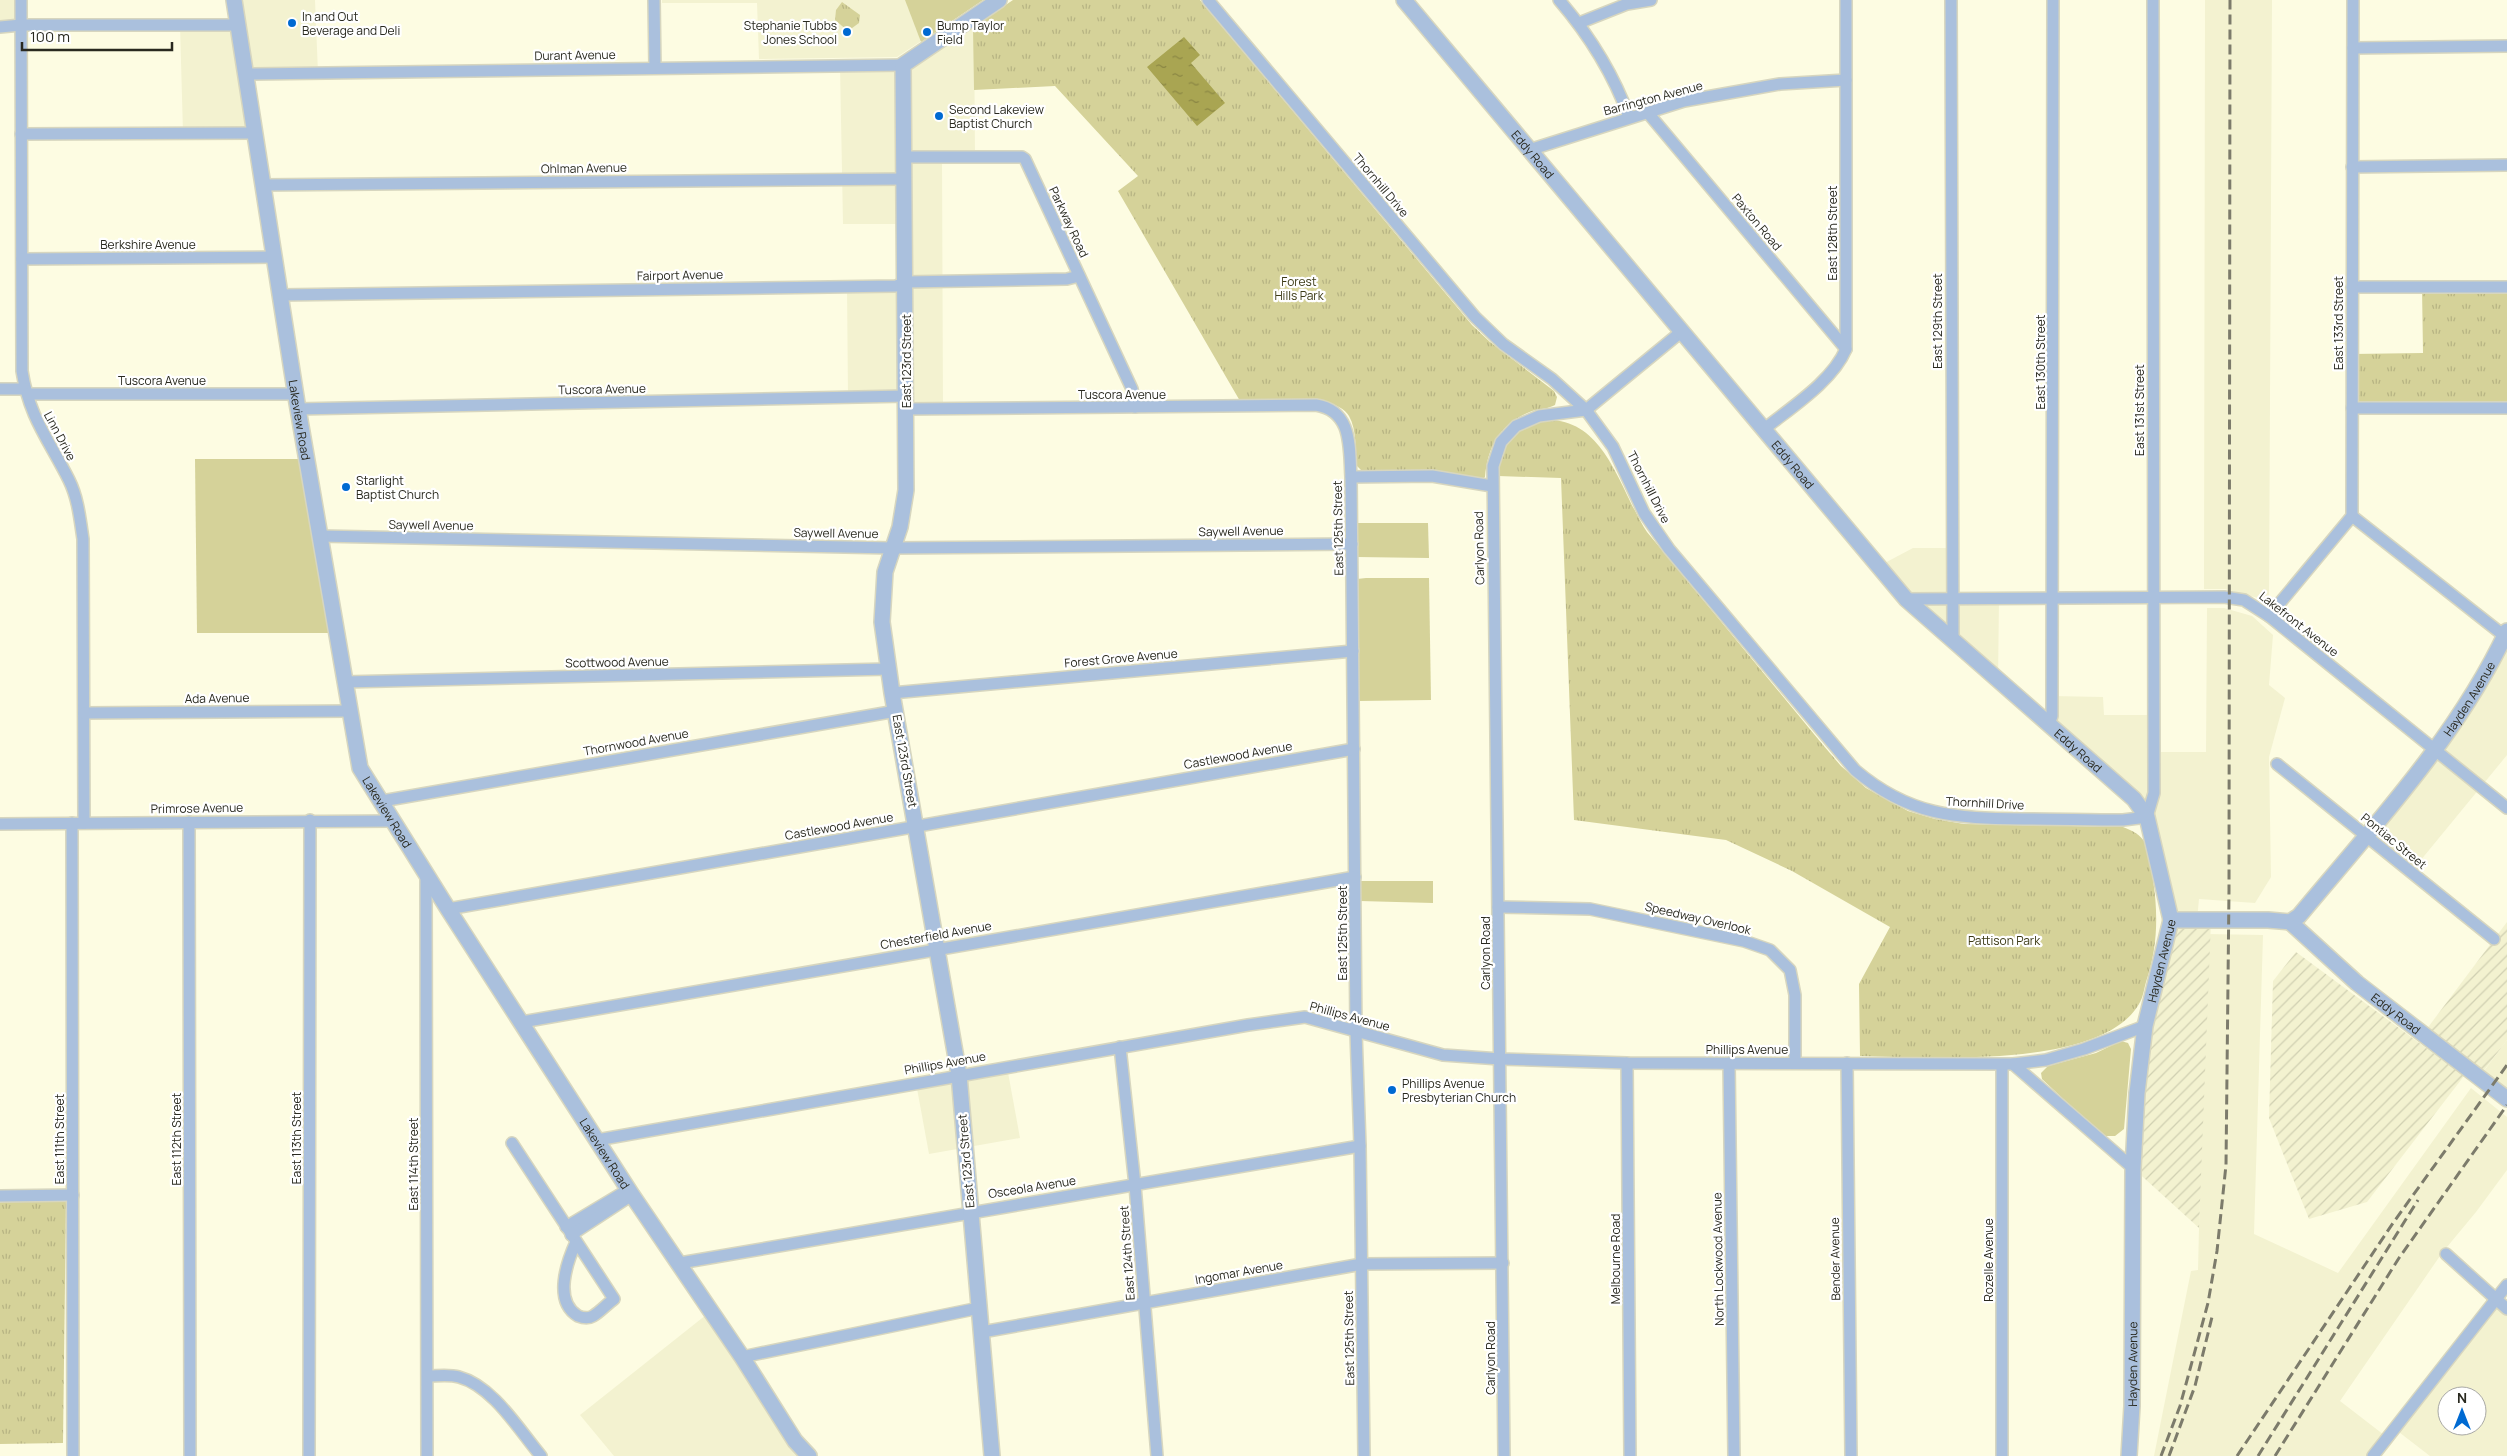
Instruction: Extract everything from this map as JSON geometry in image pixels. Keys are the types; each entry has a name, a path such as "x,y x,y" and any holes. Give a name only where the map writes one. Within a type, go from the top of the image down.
{"street":[{"name":"Linn Drive","path":"21,0 22,371 33,416 69,481 78,509 83,539 84,714 78,823"},
{"name":"Lakeview Road","path":"234,0 297,402 360,768 368,784 382,801 426,871 448,910 630,1192 680,1263 795,1440 809,1456"},
{"path":"654,0 655,68"},
{"path":"903,65 999,0"},
{"name":"Thornhill Drive","path":"1208,0 1475,317 1502,344 1552,379 1586,410 1613,446 1644,513 1669,549 1842,757 1869,781 1905,802 1942,814 1970,818 2123,820 2147,817"},
{"name":"Eddy Road","path":"1404,0 1906,599 2134,799 2147,817 2171,920"},
{"path":"1559,0 1579,24 1618,87 1629,117"},
{"path":"1579,24 1627,4 1651,0"},
{"name":"East 128th Street","path":"1846,0 1846,349"},
{"name":"East 129th Street","path":"1951,0 1953,642"},
{"name":"East 130th Street","path":"2049,724 2052,716 2053,599 2053,0"},
{"name":"East 131st Street","path":"2147,817 2154,793 2153,0"},
{"name":"East 133rd Street","path":"2352,516 2353,0"},
{"path":"0,27 21,25 237,25"},
{"path":"2353,48 2507,46"},
{"name":"Durant Avenue","path":"247,74 903,65"},
{"name":"East 123rd Street","path":"903,65 906,490 900,528 892,548 882,595 882,622 892,693 938,948 958,1075 992,1456"},
{"name":"Barrington Avenue","path":"1530,150 1684,101 1780,84 1846,80"},
{"name":"Paxton Road","path":"1648,113 1846,349"},
{"path":"21,134 254,133"},
{"name":"Parkway Road","path":"904,157 1022,157 1132,389 1135,408"},
{"path":"2352,167 2507,165"},
{"name":"Ohlman Avenue","path":"263,185 904,179"},
{"name":"Berkshire Avenue","path":"22,259 274,257"},
{"name":"Fairport Avenue","path":"281,295 896,286 906,282 1067,279 1079,276"},
{"path":"2352,287 2507,287"},
{"path":"1586,410 1681,332"},
{"path":"1763,430 1827,377 1839,365 1846,349"},
{"name":"Tuscora Avenue","path":"0,389 297,402 906,403 1135,408 1316,406 1336,412"},
{"path":"2352,408 2507,408"},
{"name":"Carlyon Road","path":"1504,1456 1492,486 1496,450 1506,434 1526,420 1586,410"},
{"name":"East 125th Street","path":"1336,412 1344,423 1348,435 1351,477 1356,1032 1360,1146 1364,1456"},
{"path":"1351,477 1432,476 1492,486"},
{"path":"2269,616 2352,516 2506,635"},
{"name":"Saywell Avenue","path":"320,536 892,548 1352,544"},
{"name":"Lakefront Avenue","path":"1906,599 2237,598 2269,616 2507,808"},
{"name":"Hayden Avenue","path":"2129,1456 2132,1406 2133,1168 2137,1093 2145,1026 2171,920 2268,920 2290,922 2299,916 2434,750 2478,687 2506,635"},
{"name":"Forest Grove Avenue","path":"892,693 1353,651"},
{"name":"Scottwood Avenue","path":"345,682 889,669"},
{"name":"Ada Avenue","path":"84,714 350,711"},
{"name":"Thornwood Avenue","path":"382,801 896,711"},
{"name":"Castlewood Avenue","path":"448,910 1354,749"},
{"name":"Pontiac Street","path":"2277,764 2494,939"},
{"name":"Primrose Avenue","path":"0,824 310,820 394,821"},
{"name":"East 113th Street","path":"310,820 310,1456"},
{"name":"East 112th Street","path":"189,822 190,1456"},
{"name":"East 111th Street","path":"73,1456 73,1196 78,823"},
{"name":"East 114th Street","path":"426,871 427,1456"},
{"name":"Chesterfield Avenue","path":"522,1022 938,948 1355,877"},
{"name":"Speedway Overlook","path":"1498,907 1590,909 1744,941 1770,950 1790,970 1795,996 1795,1063"},
{"name":"Eddy Road","path":"2290,922 2358,983 2507,1099"},
{"name":"Phillips Avenue","path":"597,1140 958,1075 1305,1017 1443,1055 1500,1059 1627,1063 2008,1064 2046,1060 2084,1049 2145,1026"},
{"name":"East 124th Street","path":"1120,1047 1135,1185 1157,1456"},
{"name":"Melbourne Road","path":"1627,1063 1630,1456"},
{"name":"North Lockwood Avenue","path":"1730,1063 1734,1456"},
{"name":"Bender Avenue","path":"1847,1063 1851,1456"},
{"path":"2008,1064 2133,1168"},
{"name":"Rozelle Avenue","path":"2002,1456 2008,1064"},
{"path":"512,1143 571,1234 614,1299 592,1317 583,1318 572,1312 566,1301 565,1268 571,1234 630,1192"},
{"name":"Osceola Avenue","path":"680,1263 971,1211 1360,1146"},
{"path":"0,1196 73,1196"},
{"path":"2446,1254 2507,1309"},
{"name":"Ingomar Avenue","path":"982,1332 1362,1264 1503,1263"},
{"path":"2373,1456 2507,1285"},
{"path":"742,1357 979,1308"},
{"path":"428,1376 456,1376 472,1381 489,1393 541,1456"}],"shaded area":[{"path":"0,0 21,0 21,25 0,27"},
{"path":"234,0 315,0 318,73 247,74 254,133 183,133 180,25 237,25"},
{"name":"Stephanie Tubbs Jones School","path":"662,0 983,0 897,57 759,59 757,3 662,3"},
{"path":"2205,0 2272,0 2269,601 2225,589 2204,589"},
{"path":"974,17 975,157 942,157 943,409 906,409 906,396 848,397 847,287 906,282 904,224 843,224 840,66 903,65"},
{"path":"1913,548 1952,548 1952,599 1999,599 1998,681 1879,566"},
{"path":"2207,608 2224,608 2252,616 2273,635 2269,685 2285,698 2269,757 2271,877 2255,903 2199,899 2197,920 2171,920 2147,817 2051,720 2052,696 2103,697 2104,715 2154,715 2154,752 2206,752"},
{"path":"2507,631 2507,755 2411,872 2366,835 2434,750"},
{"path":"2171,920 2211,920 2199,1228 2133,1168 2137,1093"},
{"path":"2507,922 2507,1040 2479,1077 2423,1034"},
{"path":"2206,934 2263,935 2254,1234 2338,1273 2471,1088 2507,1117 2507,1170 2442,1253 2340,1401 2388,1438 2373,1456 2154,1456 2191,1271 2198,1270"},
{"path":"2296,952 2464,1076 2367,1202 2309,1219 2269,1118 2273,981"},
{"path":"2507,1040 2507,1089 2484,1071"},
{"path":"1007,1067 1020,1138 929,1154 916,1083"},
{"path":"2496,1299 2507,1309 2507,1456 2430,1456 2395,1429"},
{"path":"711,1311 809,1456 614,1456 580,1415"}],"green space":[{"name":"Bump Taylor Field","path":"905,0 983,0 921,42"},
{"name":"Forest Hills Park","path":"1013,0 1200,0 1472,325 1490,342 1554,391 1557,397 1555,405 1521,416 1504,429 1493,445 1485,477 1482,480 1419,470 1361,470 1357,466 1355,434 1352,422 1341,408 1315,400 1240,401 1118,191 1138,176 1055,86 974,90 973,27"},
{"path":"842,2 860,15 859,23 848,31 835,20 836,10"},
{"path":"2422,287 2507,287 2507,408 2352,408 2352,354 2423,353"},
{"name":"Pattison Park","path":"1546,420 1566,423 1583,431 1597,444 1609,460 1647,532 1823,745 1841,766 1866,788 1908,811 1935,819 1964,824 2123,827 2139,835 2146,844 2153,879 2156,930 2151,965 2140,1002 2119,1025 2089,1040 2051,1050 2010,1055 1926,1058 1860,1056 1859,984 1890,927 1792,871 1726,840 1574,820 1561,478 1498,476 1502,455 1511,439 1526,427"},
{"path":"195,459 307,459 337,633 197,633"},
{"path":"1357,523 1428,523 1429,558 1357,557"},
{"path":"1429,578 1431,700 1359,701 1357,579"},
{"path":"1360,881 1433,881 1433,903 1360,901"},
{"path":"2121,1041 2128,1043 2131,1049 2124,1129 2115,1136 2103,1136 2042,1079 2041,1073 2048,1066 2096,1053"},
{"path":"0,1201 66,1201 63,1443 0,1444"}],"water":[{"path":"1184,37 1200,55 1191,63 1225,103 1197,126 1147,67"}],"railway":[{"path":"2161,1456 2180,1406 2208,1303 2217,1251 2226,1165 2229,890 2230,0"},
{"path":"2237,1456 2393,1223 2507,1065"},
{"path":"2275,1456 2399,1258 2507,1105"},
{"path":"2258,1456 2418,1200"},
{"path":"2169,1456 2195,1386 2213,1313"}],"place":[{"name":"In and Out Beverage and Deli","path":"292,23"},
{"name":"Stephanie Tubbs Jones School","path":"847,32"},
{"name":"Bump Taylor Field","path":"927,32"},
{"name":"Second Lakeview Baptist Church","path":"939,116"},
{"name":"Starlight Baptist Church","path":"346,487"},
{"name":"Phillips Avenue Presbyterian Church","path":"1392,1090"}]}
